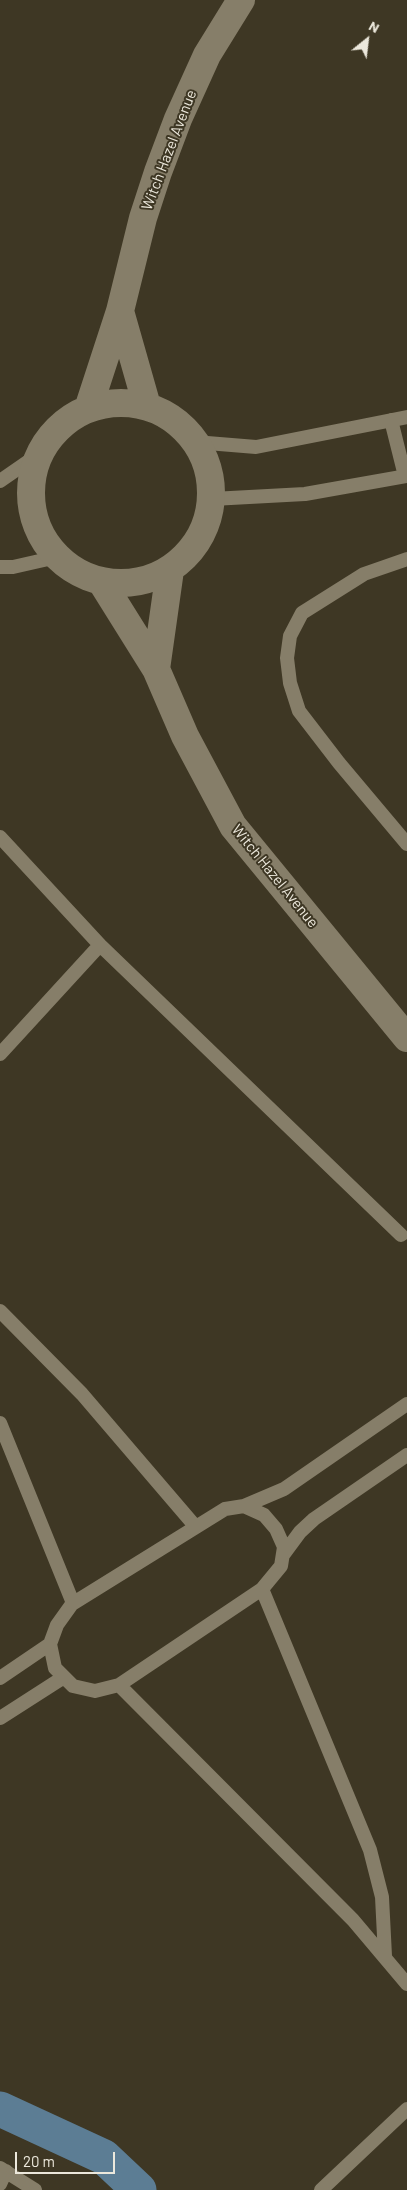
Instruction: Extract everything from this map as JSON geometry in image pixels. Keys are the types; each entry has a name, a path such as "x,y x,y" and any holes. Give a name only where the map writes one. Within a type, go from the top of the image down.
{"street":[{"name":"Witch Hazel Avenue","path":"88,409 120,310 143,218 161,163 178,119 207,55 241,0"},
{"name":"Witch Hazel Avenue","path":"120,310 146,406"},
{"path":"127,402 146,406 165,414 182,426 195,442 209,469 212,499 206,526 191,551 170,570 148,580 125,584 101,581 77,572 57,557 40,535 32,508 31,481 39,454 51,436 68,420 88,409 107,404 127,402"},
{"path":"156,669 170,570"},
{"name":"Witch Hazel Avenue","path":"101,581 156,669 185,736 233,826 407,1038"}],"lane":[{"path":"195,442 256,448 407,417"},
{"path":"212,499 305,494 406,476 391,420"},
{"path":"0,481 39,454"},
{"path":"0,567 13,567 57,557"},
{"path":"407,560 364,574 302,613 290,636 287,658 290,683 299,711 339,763 407,844"},
{"path":"0,836 100,946 401,1235"},
{"path":"0,1054 100,946"},
{"path":"0,1311 82,1394 195,1526"},
{"path":"244,1506 264,1515 276,1529 284,1546 281,1566 262,1589 119,1684 95,1691 73,1686 55,1668 50,1644 57,1625 73,1604 225,1509 244,1506 284,1489 407,1404"},
{"path":"0,1423 73,1604"},
{"path":"283,1555 300,1532 314,1518 407,1455"},
{"path":"262,1589 370,1850 382,1897 385,1956"},
{"path":"0,1678 50,1644"},
{"path":"0,1718 64,1677"},
{"path":"119,1684 353,1920 407,1984"},
{"path":"321,2190 407,2109"},
{"path":"2,2174 35,2190"}],"waterway":[{"path":"0,2109 104,2157 139,2190"}]}
